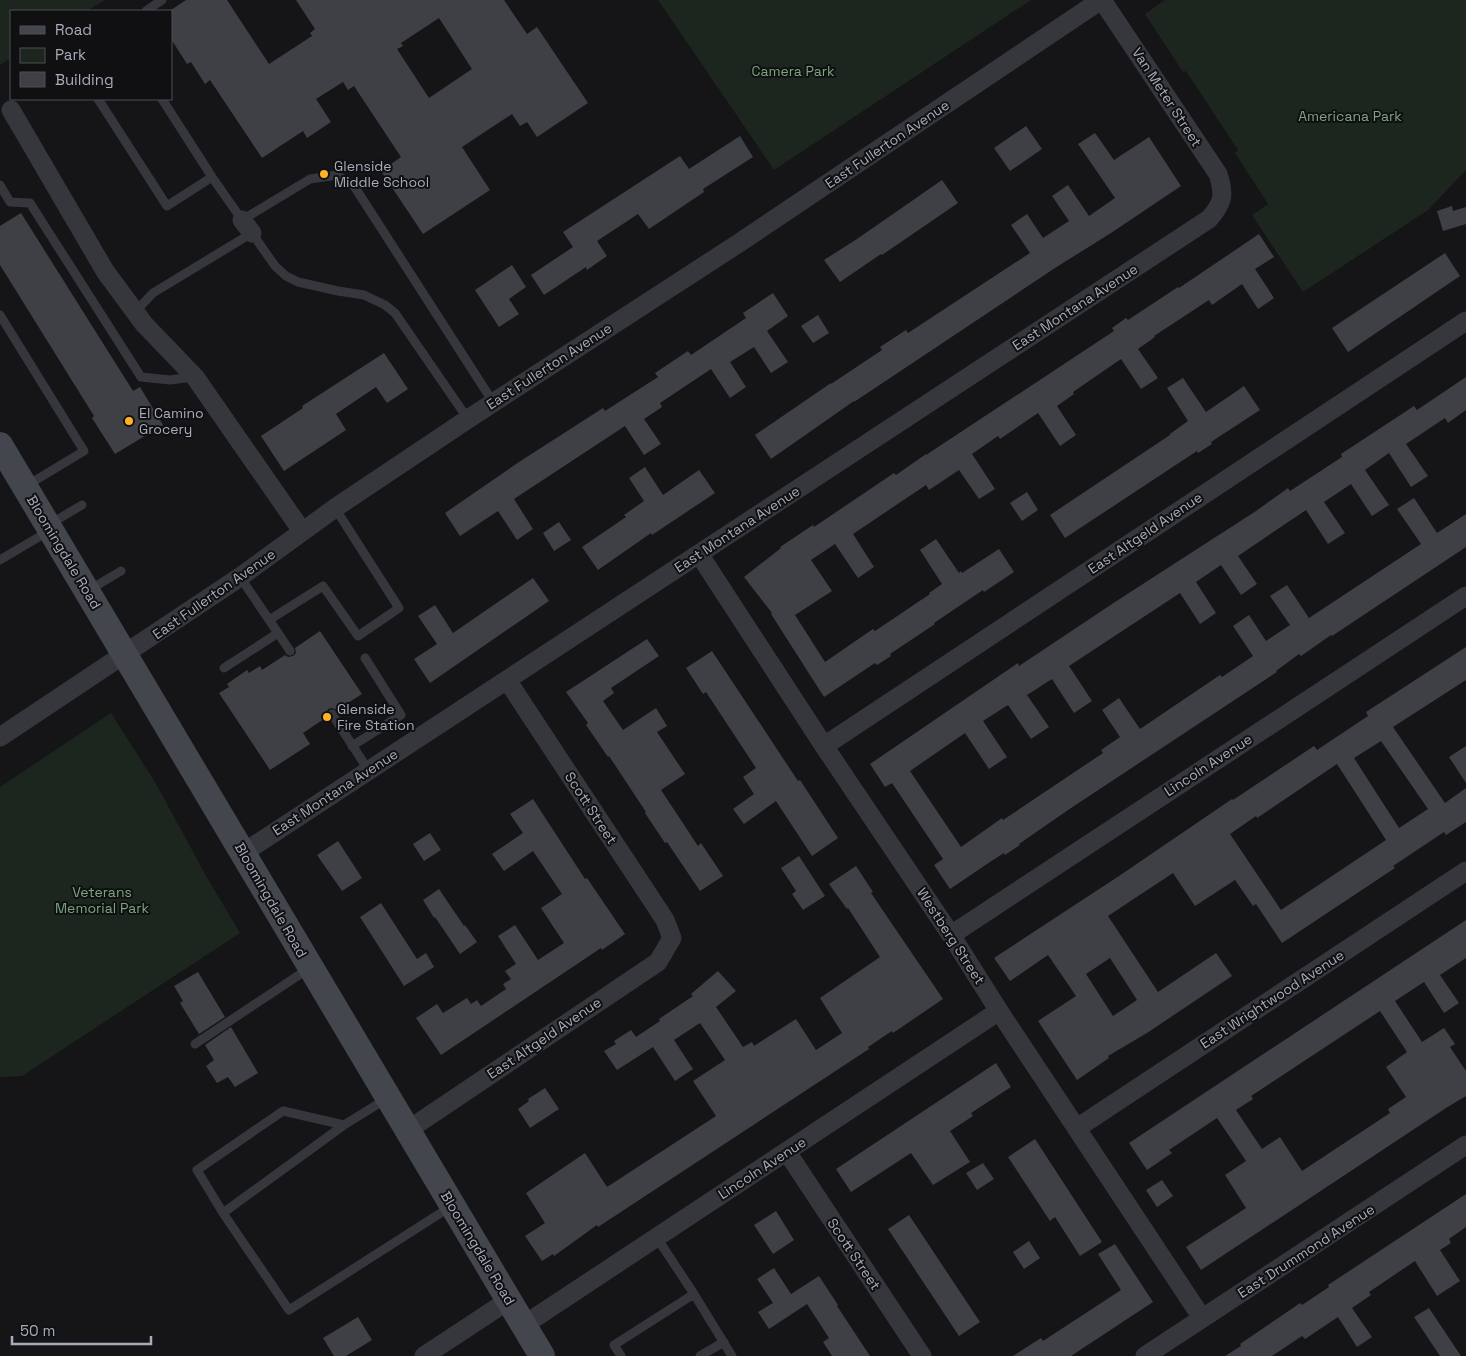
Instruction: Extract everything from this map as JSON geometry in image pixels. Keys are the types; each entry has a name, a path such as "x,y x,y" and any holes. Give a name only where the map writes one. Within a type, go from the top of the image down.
{"main road":[{"name":"Bloomingdale Road","path":"0,446 542,1356"}],"street":[{"name":"Van Meter Street","path":"1102,0 1218,174 1222,186 1222,198"},
{"name":"East Fullerton Avenue","path":"0,737 240,577 335,508 493,402 747,237 1102,0"},
{"path":"8,112 105,271 144,324 195,376 302,531"},
{"name":"East Montana Avenue","path":"243,852 1209,219 1217,209 1222,198"},
{"name":"East Altgeld Avenue","path":"824,746 1466,321"},
{"name":"Westberg Street","path":"699,554 1202,1318"},
{"name":"Lincoln Avenue","path":"951,935 1466,596"},
{"name":"Scott Street","path":"507,680 665,920 672,938"},
{"name":"East Wrightwood Avenue","path":"1077,1128 1466,871"},
{"name":"East Altgeld Avenue","path":"408,1130 658,962 672,938"},
{"name":"Lincoln Avenue","path":"524,1325 999,1011"},
{"name":"East Drummond Avenue","path":"1145,1356 1466,1145"},
{"name":"Scott Street","path":"787,1152 922,1356"},
{"path":"424,1356 509,1300"}],"lane":[{"path":"147,10 162,0"},
{"path":"99,100 167,206 212,177"},
{"path":"163,100 212,177 275,266 286,276 298,282 364,295 385,305 395,313 468,419"},
{"path":"135,312 153,293 247,227 310,179 337,175 354,186 493,402"},
{"path":"0,186 10,202 30,203 141,377 170,380 195,376"},
{"path":"0,315 84,451 25,487"},
{"path":"0,560 82,506"},
{"path":"269,620 323,586 358,636 399,608 335,508"},
{"path":"87,591 121,571"},
{"path":"240,577 290,651"},
{"path":"224,668 278,633"},
{"path":"352,746 401,715 365,658"},
{"path":"332,714 369,771"},
{"path":"196,1044 310,967"},
{"path":"223,1213 344,1124 388,1098"},
{"path":"344,1124 283,1111 196,1170 289,1310 452,1206"},
{"path":"657,1238 732,1356"},
{"path":"621,1356 614,1345 694,1294"},
{"path":"700,1356 724,1342"}],"green space":[{"path":"0,0 105,0 89,10 10,10 10,59 0,65"},
{"name":"Camera Park","path":"658,0 1031,0 774,170"},
{"name":"Americana Park","path":"1165,0 1466,0 1466,170 1428,210 1303,292 1252,215 1268,204 1235,153 1238,150 1186,71 1183,72 1145,14"},
{"name":"Veterans Memorial Park","path":"111,713 155,782 205,874 240,933 22,1076 0,1077 0,787"}],"building":[{"path":"186,0 227,0 269,64 312,36 310,33 315,29 296,0 504,0 527,34 537,27 588,103 537,137 527,122 520,126 512,114 462,147 490,190 423,234 381,171 401,157 354,86 348,90 343,82 316,99 331,122 307,138 303,131 262,158 210,80 205,84 191,62 187,64 172,41 171,10","holes":["439,18 472,69 429,98 397,49 403,46 401,43"]},
{"path":"1026,126 1042,149 1010,171 994,148"},
{"path":"1095,133 1114,160 1149,137 1181,186 854,401 771,459 755,435 882,350 880,347 906,330 908,333 1030,253 1011,225 1027,214 1043,238 1069,221 1052,196 1068,185 1089,216 1115,198 1078,144"},
{"path":"740,136 753,157 703,189 704,192 649,229 638,214 597,241 607,256 587,270 586,267 544,295 531,275 573,247 563,232 680,156 689,169"},
{"path":"942,180 958,203 840,282 824,260"},
{"path":"1452,206 1453,211 1466,207 1466,224 1443,231 1437,211"},
{"path":"21,213 133,391 140,387 163,425 115,454 92,418 94,416 0,265 0,226"},
{"path":"1259,234 1274,257 1255,269 1274,298 1258,309 1242,284 1212,305 1209,300 1154,336 1138,349 1158,378 1141,389 1121,359 1073,392 1074,394 1057,406 1076,435 1060,446 1038,413 1000,439 998,436 972,454 995,489 979,499 959,470 929,490 926,485 853,534 874,567 858,578 835,544 811,560 832,591 795,615 825,662 873,629 875,631 942,584 920,550 936,539 959,573 961,571 962,573 999,549 1014,572 934,623 890,654 891,656 877,665 875,663 824,697 772,613 744,577 780,547 813,525 814,527 894,473 896,475 1114,331 1112,328 1126,318 1128,320 1179,288"},
{"path":"1445,253 1460,276 1348,352 1332,328"},
{"path":"512,265 526,287 509,299 519,314 499,327 475,290"},
{"path":"773,293 788,316 767,331 788,362 771,373 754,347 730,362 746,387 730,398 711,369 660,403 662,407 644,419 661,444 644,455 625,426 514,499 533,529 517,540 498,511 460,536 445,513 519,462 603,408 605,411 658,377 655,373 688,351 691,355 746,318 743,313"},
{"path":"818,315 829,333 813,343 801,326"},
{"path":"384,353 408,389 387,403 376,387 336,414 346,430 284,471 261,436 303,408 302,406"},
{"path":"1466,377 1466,410 1448,423 1445,418 1406,444 1428,476 1411,487 1389,453 1365,470 1389,505 1372,516 1351,484 1324,502 1345,533 1328,544 1306,510 1238,556 1257,584 1241,595 1221,565 1196,582 1216,613 1200,624 1180,593 1069,666 1092,701 1074,713 1052,679 1027,695 1049,727 1031,739 1008,705 983,721 1007,757 989,769 965,733 910,771 961,847 1002,818 1003,820 1103,753 1101,750 1120,737 1102,710 1119,698 1140,729 1220,675 1222,677 1253,656 1233,626 1249,615 1266,641 1290,625 1270,596 1287,585 1309,618 1421,544 1397,509 1414,498 1437,533 1466,514 1466,547 1301,656 1299,654 1277,672 1068,810 1005,855 1004,853 950,889 934,865 943,859 892,783 885,787 870,764 1018,663 1019,666 1256,511 1288,488 1290,491 1342,457 1341,454 1414,406 1417,410"},
{"path":"1183,378 1206,412 1244,386 1260,410 1211,442 1212,444 1198,453 1197,451 1065,538 1050,515 1188,421 1167,388"},
{"path":"645,467 663,495 699,470 715,493 652,535 651,533 598,570 582,547 626,517 624,515 644,501 629,478"},
{"path":"1027,492 1038,510 1022,521 1010,503"},
{"path":"559,522 571,540 554,551 543,533"},
{"path":"533,578 549,601 430,683 414,659 437,644 418,616 435,605 453,633"},
{"path":"320,631 362,694 337,710 328,709 327,717 303,733 310,744 270,770 219,693 229,687 227,684 247,670 249,673 260,666 262,670 285,655 288,657 293,656 296,653 295,648"},
{"path":"647,639 659,656 611,688 614,693 603,701 623,730 656,708 667,726 657,732 685,774 661,790 698,846 701,843 723,876 700,891 667,842 665,843 566,692"},
{"path":"1466,647 1466,680 1393,727 1445,803 1466,788 1466,822 1446,835 1444,832 1393,866 1395,868 1282,943 1256,904 1253,906 1235,880 1195,906 1173,873 1108,916 1158,992 1216,953 1232,976 1147,1033 1108,1056 1109,1058 1077,1080 1038,1021 1076,996 1048,955 1010,981 994,958 1314,746 1317,750 1368,716 1366,712","holes":["1381,741 1428,809 1399,828 1354,758","1337,764 1386,840 1281,910 1230,834 1256,816 1257,818","1110,958 1137,1000 1113,1016 1086,974"]},
{"path":"712,651 838,838 812,856 776,801 744,824 733,809 754,794 743,777 756,768 706,692 703,694 686,668"},
{"path":"1466,746 1466,783 1449,757"},
{"path":"533,799 585,879 587,878 625,934 441,1055 416,1018 437,1004 443,1013 467,998 471,1004 477,1000 481,1006 506,989 503,984 511,979 505,971 516,964 498,936 515,925 538,960 564,943 541,908 562,894 533,851 504,871 492,854 523,833 510,814"},
{"path":"430,833 441,850 424,861 413,844"},
{"path":"338,841 362,878 342,891 317,855"},
{"path":"799,856 825,896 803,910 792,894 796,891 781,868"},
{"path":"856,866 873,892 871,893 943,999 598,1227 597,1225 554,1256 553,1254 542,1261 525,1236 545,1223 526,1193 585,1153 607,1187 716,1116 693,1081 725,1060 700,1023 674,1040 693,1069 675,1081 653,1047 617,1070 604,1051 616,1044 614,1041 631,1030 636,1037 660,1021 659,1019 693,996 691,994 718,971 736,991 716,1007 743,1047 752,1042 754,1046 796,1019 816,1050 842,1033 820,998 880,957 848,908 829,884"},
{"path":"439,889 477,942 460,954 423,900"},
{"path":"381,903 417,959 426,953 434,967 404,986 360,917"},
{"path":"1466,920 1466,958 1440,975 1459,1003 1444,1013 1424,982 1395,1001 1422,1042 1444,1028 1455,1044 1450,1047 1466,1071 1466,1096 1201,1270 1186,1247 1246,1208 1225,1175 1246,1161 1217,1118 1169,1150 1172,1153 1147,1170 1129,1143","holes":["1380,1011 1407,1052 1386,1067 1406,1097 1388,1109 1390,1113 1302,1171 1280,1137 1262,1149 1236,1110 1253,1099 1251,1096"]},
{"path":"198,972 225,1017 199,1034 180,1003 183,1001 174,986"},
{"path":"231,1027 258,1073 235,1087 228,1077 217,1083 206,1066 214,1060 205,1045"},
{"path":"996,1063 1011,1087 971,1113 973,1116 950,1131 970,1162 933,1185 911,1153 851,1192 836,1169"},
{"path":"545,1088 559,1109 530,1128 518,1109 529,1101 528,1099"},
{"path":"1035,1139 1102,1242 1080,1256 1055,1217 1050,1221 1008,1157"},
{"path":"983,1163 994,1179 977,1190 966,1173"},
{"path":"1162,1180 1173,1196 1157,1207 1146,1190"},
{"path":"1466,1194 1466,1227 1449,1239 1451,1243 1440,1250 1460,1281 1437,1296 1415,1261 1369,1292 1371,1295 1352,1308 1372,1337 1357,1347 1338,1317 1305,1339 1302,1336 1272,1356 1225,1356 1300,1303 1302,1305 1329,1287 1328,1285"},
{"path":"776,1211 794,1240 773,1254 754,1225"},
{"path":"909,1215 980,1322 959,1336 888,1229"},
{"path":"1029,1241 1040,1258 1024,1269 1013,1252"},
{"path":"1115,1244 1153,1302 1071,1356 1013,1356 1041,1338 1043,1341 1121,1290 1098,1254"},
{"path":"774,1268 791,1294 819,1276 870,1356 832,1356 823,1342 829,1338 807,1304 769,1329 758,1312 773,1303 757,1279"},
{"path":"1429,1308 1461,1356 1440,1356 1414,1317"},
{"path":"358,1317 372,1340 346,1356 334,1356 323,1338"}],"place":[{"name":"Glenside Middle School","path":"324,174"},
{"name":"El Camino Grocery","path":"129,421"},
{"name":"Glenside Fire Station","path":"327,717"}]}
